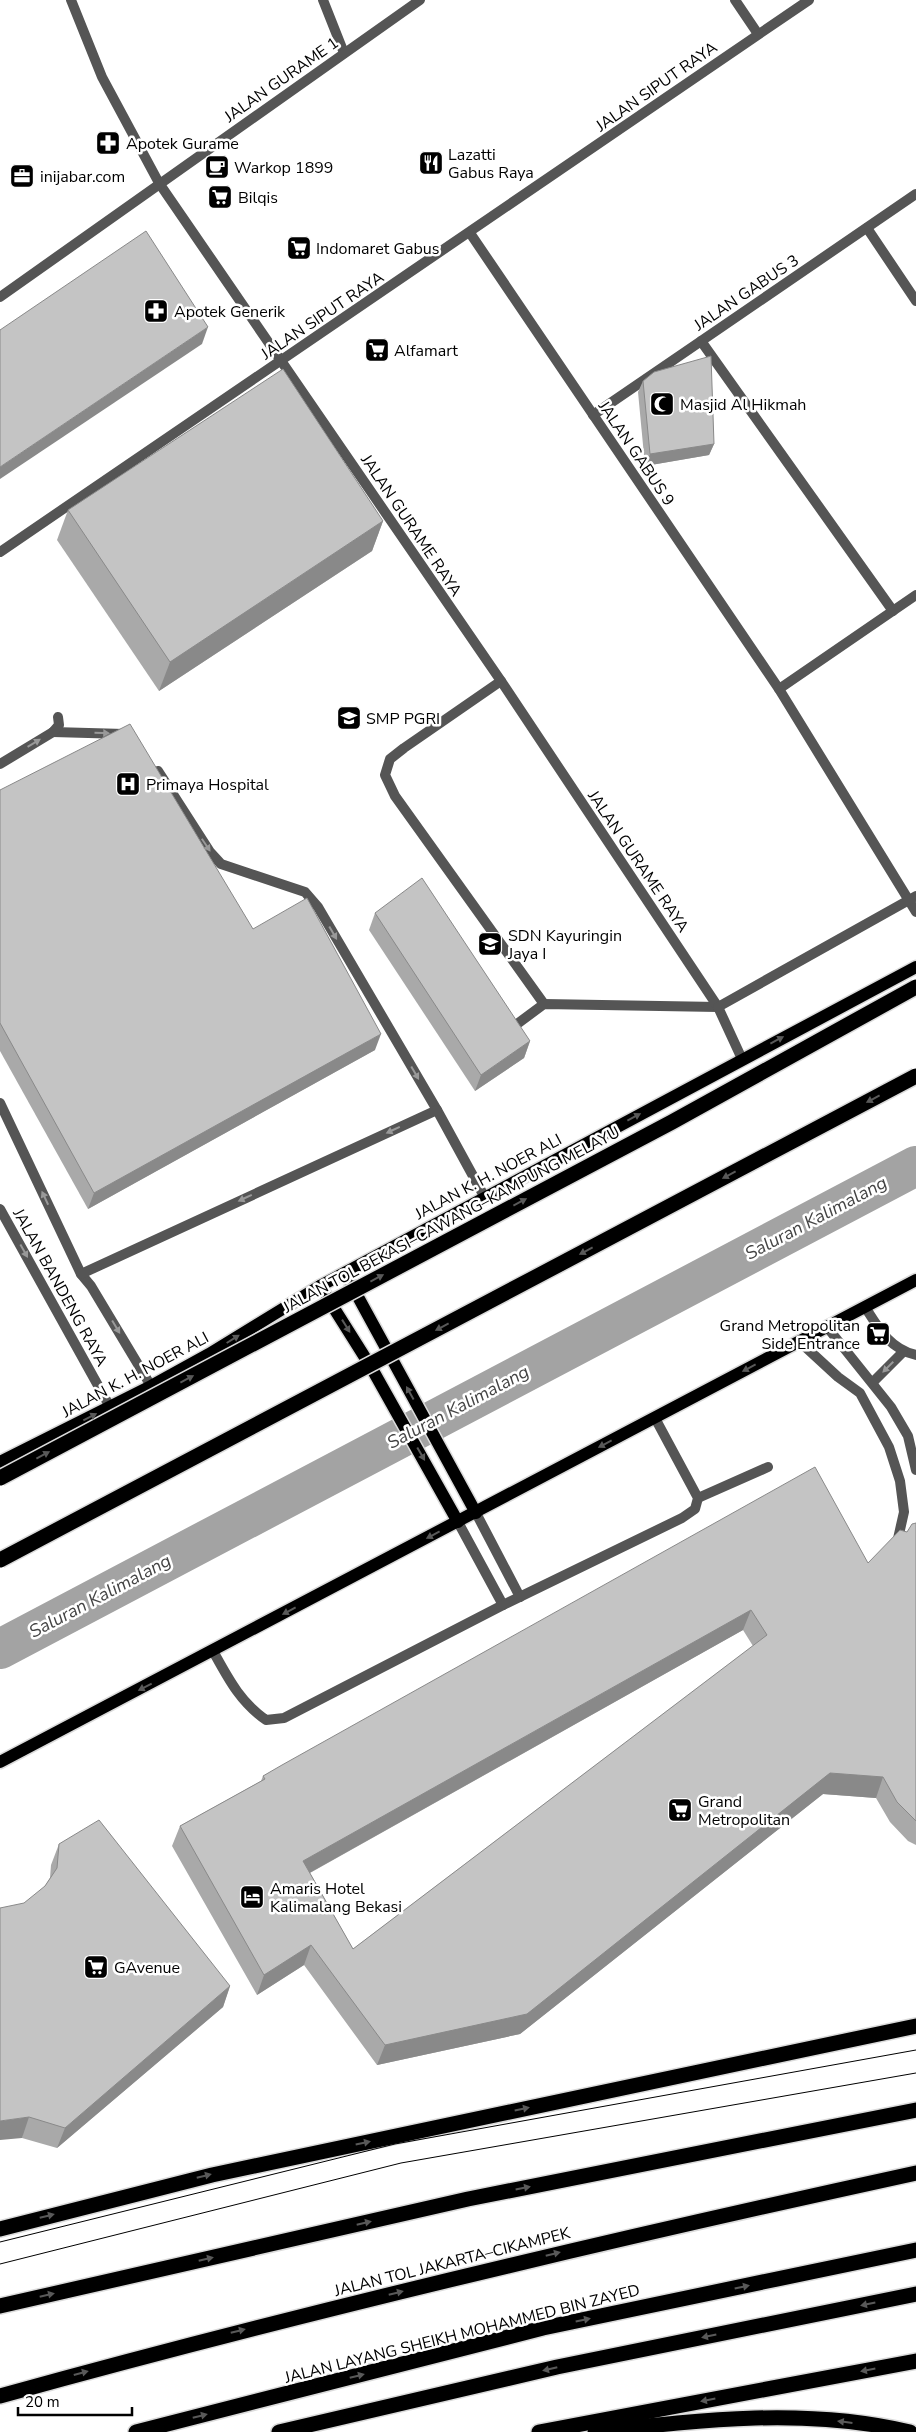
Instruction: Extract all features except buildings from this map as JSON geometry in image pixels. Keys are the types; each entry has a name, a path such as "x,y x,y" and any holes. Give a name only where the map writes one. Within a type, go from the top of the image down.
{"highway":[{"name":"JALAN TOL BEKASI–CAWANG–KAMPUNG MELAYU","path":"0,1478 672,1122 916,988"},
{"path":"0,1560 916,1076"},
{"path":"0,2229 212,2174 916,2026"},
{"path":"0,2306 468,2199 916,2110"},
{"name":"JALAN TOL JAKARTA–CIKAMPEK","path":"0,2396 194,2342 616,2239 916,2173"},
{"name":"JALAN LAYANG SHEIKH MOHAMMED BIN ZAYED","path":"136,2432 543,2328 916,2250"},
{"path":"279,2432 557,2367 916,2294"},
{"path":"539,2432 916,2361"},
{"path":"595,2432 701,2420 750,2417 843,2422 910,2432"}],"main road":[{"name":"JALAN K. H. NOER ALI","path":"0,1462 151,1386 209,1354 320,1286 484,1196 916,967"},
{"path":"345,1273 476,1513"},
{"path":"0,1762 916,1280"},
{"path":"320,1286 371,1367 458,1522"}],"street":[{"name":"JALAN GURAME RAYA","path":"71,0 102,77 159,183 501,681 718,1007 742,1059"},
{"path":"323,0 344,53"},
{"name":"JALAN GURAME 1","path":"0,297 420,0"},
{"path":"735,0 758,34"},
{"name":"JALAN SIPUT RAYA","path":"0,552 809,0"},
{"name":"JALAN GABUS 3","path":"593,415 916,194"},
{"path":"867,228 916,301"},
{"name":"JALAN GABUS 9","path":"470,233 780,689 912,898 916,912"},
{"path":"701,341 893,611"},
{"path":"780,689 916,595"},
{"path":"501,681 390,759 385,775 395,796 544,1004"},
{"path":"0,764 53,732 59,725 58,717"},
{"path":"53,732 126,734 136,738"},
{"path":"152,762 210,852 221,864 305,892 318,907 437,1110 484,1196"},
{"path":"513,1027 544,1004 718,1007 912,898"},
{"path":"0,1103 81,1274 91,1286 151,1386"},
{"path":"81,1274 437,1110"},
{"name":"JALAN BANDENG RAYA","path":"0,1208 110,1407"},
{"path":"865,1308 883,1334 903,1352 916,1355"},
{"path":"827,1327 892,1407 908,1436 916,1470"},
{"path":"800,1342 838,1377 860,1392 889,1447 900,1481 904,1512 897,1546"},
{"path":"873,1382 903,1352"},
{"path":"655,1418 698,1498"},
{"path":"213,1651 237,1693 252,1710 266,1720 284,1718 503,1605 682,1518 694,1509 698,1498 768,1467"},
{"path":"476,1513 520,1597"},
{"path":"458,1522 503,1605"}],"waterway":[{"name":"Saluran Kalimalang","path":"0,1649 916,1166"}],"tram line":[{"path":"0,2242 395,2144 916,2050"},
{"path":"0,2264 401,2163 916,2073"}],"place":[{"name":"Apotek Gurame","path":"108,143"},
{"name":"Lazatti Gabus Raya","path":"431,163"},
{"name":"Warkop 1899","path":"217,167"},
{"name":"inijabar.com","path":"22,176"},
{"name":"Bilqis","path":"220,197"},
{"name":"Indomaret Gabus","path":"299,248"},
{"name":"Apotek Generik","path":"156,311"},
{"name":"Alfamart","path":"377,350"},
{"name":"Masjid Al Hikmah","path":"662,404"},
{"name":"SMP PGRI","path":"349,718"},
{"name":"Primaya Hospital","path":"128,784"},
{"name":"SDN Kayuringin Jaya I","path":"490,944"},
{"name":"Grand Metropolitan Side Entrance","path":"878,1334"},
{"name":"Grand Metropolitan","path":"680,1810"},
{"name":"Amaris Hotel Kalimalang Bekasi","path":"252,1897"},
{"name":"GAvenue","path":"96,1967"}]}
